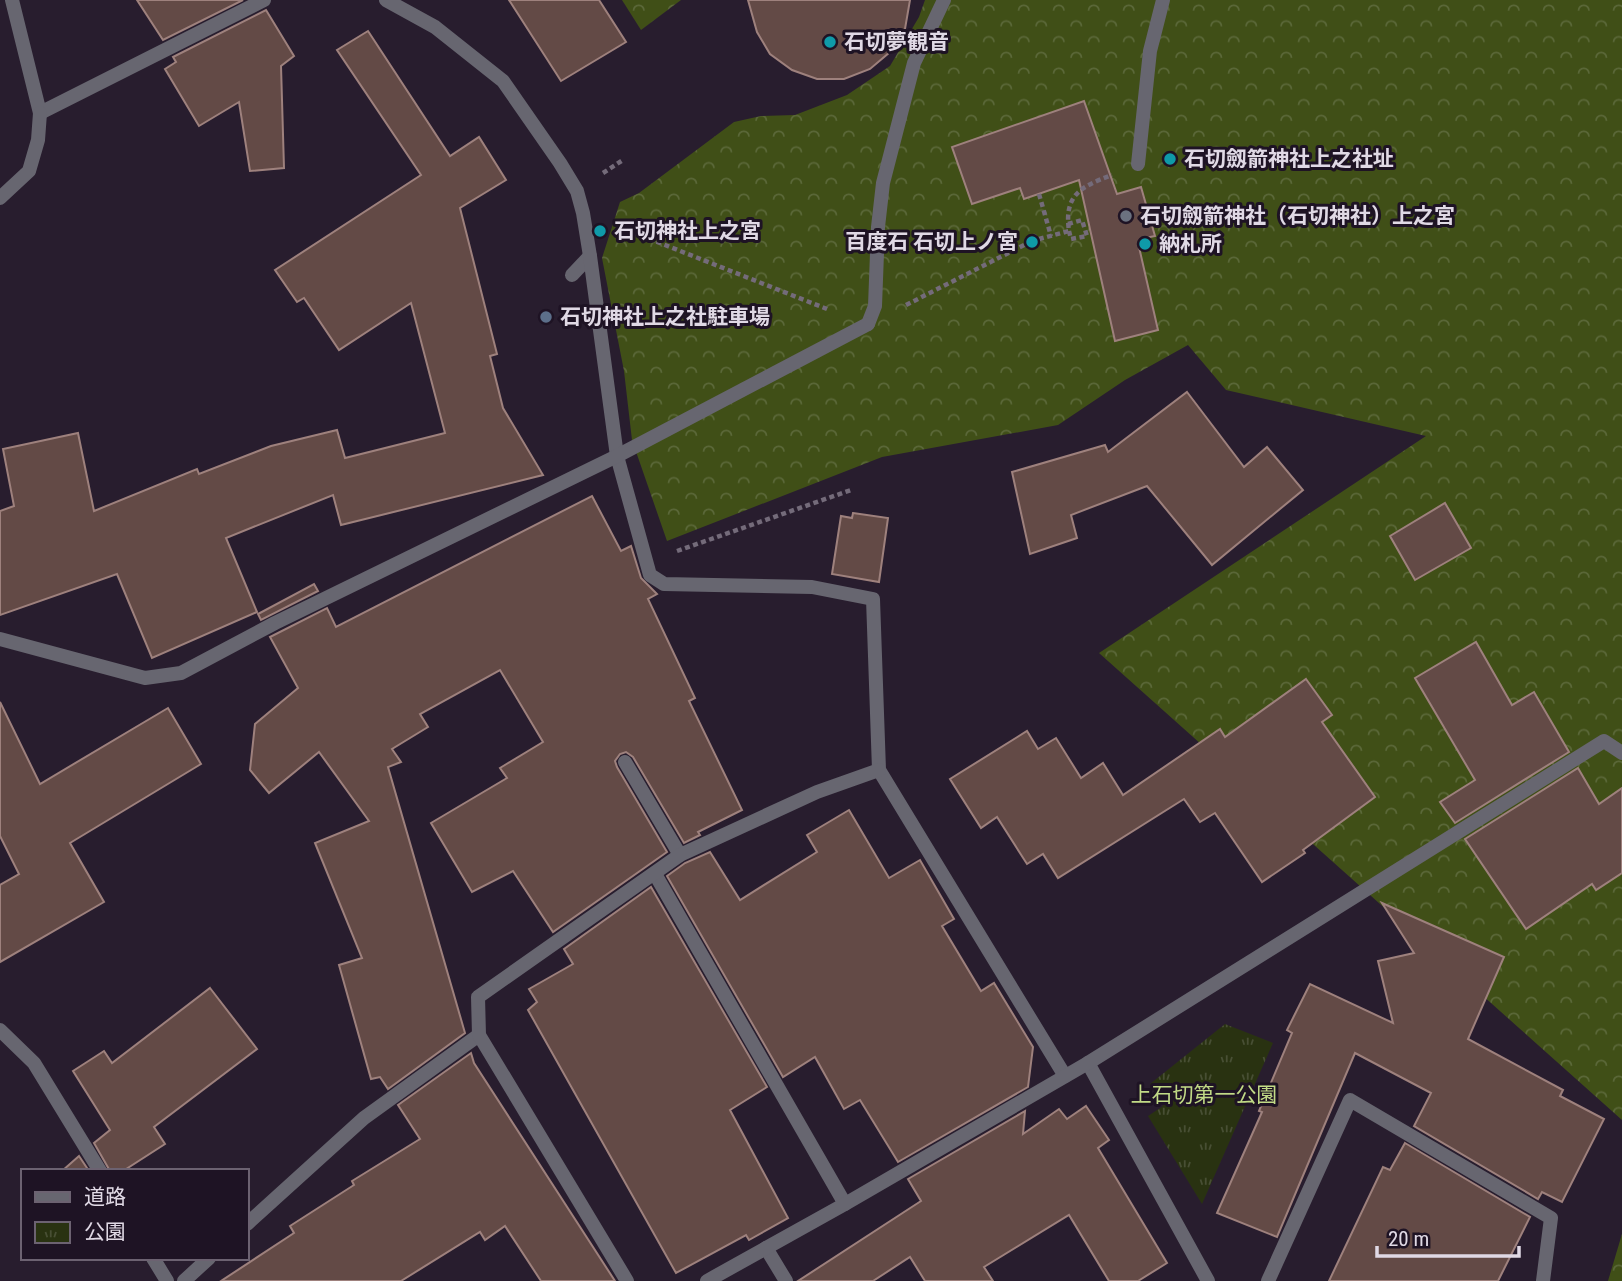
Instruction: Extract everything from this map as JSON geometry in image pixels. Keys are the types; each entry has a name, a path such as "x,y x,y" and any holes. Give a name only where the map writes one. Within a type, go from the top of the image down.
{"street":[{"path":"0,198 29,171 38,140 40,113 12,0"},
{"path":"40,113 264,0"},
{"path":"386,0 435,27 503,81 577,191 590,256 617,456 650,575 664,584 812,587 873,599 879,770 1065,1076"},
{"path":"0,639 145,678 181,673 287,617 617,456 868,324 875,306 878,227 883,183 914,63 944,0"},
{"path":"1138,164 1150,51 1163,0"},
{"path":"572,275 590,256"},
{"path":"707,1281 845,1205 1088,1063 1604,741 1622,753"},
{"path":"625,762 680,855"},
{"path":"627,1281 479,1035 478,997 680,855 817,792 879,770"},
{"path":"655,874 845,1205"},
{"path":"0,1030 34,1063 99,1169"},
{"path":"248,1223 364,1118 479,1035"},
{"path":"1088,1063 1208,1281"},
{"path":"1268,1281 1350,1100 1551,1219 1544,1281"},
{"path":"766,1248 786,1281"},
{"path":"154,1260 167,1281"},
{"path":"184,1281 207,1260"}],"path":[{"path":"1068,224 1082,220 1087,236 1071,239 1068,224 1069,202 1077,192 1095,182"},
{"path":"1039,194 1051,236"},
{"path":"607,222 868,324"},
{"path":"898,309 1026,244 1027,239 1034,236 1039,239 1069,231"},
{"path":"670,554 851,490"}],"green space":[{"path":"622,0 681,0 641,30"},
{"path":"925,0 1622,0 1622,1120 1099,653 1426,436 1226,390 1188,345 1125,380 1058,425 882,457 667,541 632,440 624,371 602,258 620,202 639,193 734,122 761,116 795,115 847,95 890,66 919,17"},
{"name":"上石切第一公園","path":"1225,1024 1273,1043 1202,1204 1148,1116 1163,1106 1150,1084"},
{"path":"1622,1234 1622,1281 1608,1281"}],"building":[{"path":"137,0 243,0 163,40"},
{"path":"509,0 599,0 626,42 561,81"},
{"name":"石切夢観音","path":"748,0 910,0 905,29 890,52 870,69 844,79 817,79 792,70 770,54 757,32"},
{"path":"266,10 294,56 281,66 284,168 250,171 239,102 199,126 165,69 176,62 173,57"},
{"path":"368,31 450,156 479,137 506,180 460,208 497,354 490,356 503,408 543,475 341,525 333,495 226,538 257,612 152,658 117,574 0,615 0,511 14,506 3,449 78,433 94,511 197,469 199,474 271,446 337,430 345,458 445,433 411,303 339,350 304,298 297,302 275,270 421,175 337,50"},
{"path":"1084,101 1117,194 1141,187 1155,236 1145,238 1147,245 1139,247 1158,330 1115,341 1079,180 1024,199 1020,188 972,204 952,147"},
{"path":"1187,392 1244,467 1267,447 1303,490 1212,565 1147,486 1071,515 1077,538 1030,554 1012,472 1105,445 1108,452"},
{"path":"592,496 621,551 631,546 641,578 657,594 648,599 695,698 689,701 742,810 698,832 700,835 684,843 633,757 626,752 620,754 615,761 617,767 667,852 553,932 513,871 472,892 431,823 507,778 500,768 543,742 500,670 420,714 428,727 392,749 401,762 388,767 465,1033 388,1089 380,1077 371,1079 339,965 362,958 315,843 369,821 319,752 269,793 250,770 255,724 298,688 270,637 327,608 336,627"},
{"path":"1445,503 1471,548 1415,580 1390,536"},
{"path":"853,513 888,518 879,582 832,574 841,516 852,518"},
{"path":"314,584 318,591 261,620 258,614"},
{"path":"1476,642 1512,705 1534,692 1569,752 1455,823 1440,802 1475,780 1415,678"},
{"path":"1306,679 1332,715 1322,722 1375,797 1303,850 1305,853 1262,882 1215,813 1200,822 1184,799 1058,878 1043,854 1027,864 997,817 981,828 950,779 1027,731 1038,749 1056,738 1081,778 1103,763 1123,795 1220,729 1225,737"},
{"path":"0,702 40,784 168,708 201,764 70,843 104,902 0,962 0,885 19,874 0,836"},
{"path":"1578,768 1599,804 1622,788 1622,873 1596,890 1592,884 1526,929 1465,839"},
{"path":"849,810 889,878 920,860 954,919 942,926 981,991 994,983 1033,1047 1028,1087 898,1162 860,1100 844,1109 815,1057 783,1077 667,876 685,863 710,852 740,900 817,852 807,835"},
{"path":"651,887 767,1087 730,1110 788,1218 749,1240 746,1235 676,1273 528,1010 537,1002 529,989 573,964 564,949"},
{"path":"1382,903 1504,957 1468,1039 1563,1090 1560,1096 1604,1119 1562,1202 1542,1192 1538,1199 1414,1126 1431,1093 1355,1053 1277,1237 1217,1213 1262,1112 1259,1111 1292,1033 1287,1030 1310,984 1393,1023 1378,961 1414,953"},
{"path":"210,988 257,1049 154,1127 165,1144 126,1169 109,1169 94,1143 110,1130 73,1071 104,1051 112,1063"},
{"path":"471,1053 474,1063 615,1281 541,1281 505,1226 485,1240 480,1232 401,1281 221,1281 294,1233 290,1226 354,1185 352,1181 420,1139 398,1105"},
{"path":"1086,1106 1109,1140 1098,1148 1167,1263 1138,1281 1109,1281 1069,1215 984,1267 993,1281 925,1281 910,1257 873,1281 798,1281 921,1201 908,1179 1025,1111 1023,1134 1059,1109 1067,1119"},
{"path":"1405,1143 1530,1217 1498,1281 1329,1281 1383,1167 1390,1170"},
{"path":"79,1156 88,1169 64,1169"}],"place":[{"name":"石切夢観音","path":"830,42"},
{"name":"石切劔箭神社上之社址","path":"1170,159"},
{"name":"石切劔箭神社（石切神社）上之宮","path":"1126,216"},
{"name":"石切神社上之宮","path":"600,231"},
{"name":"百度石 石切上ノ宮","path":"1032,242"},
{"name":"納札所","path":"1145,244"},
{"name":"石切神社上之社駐車場","path":"546,317"}]}
